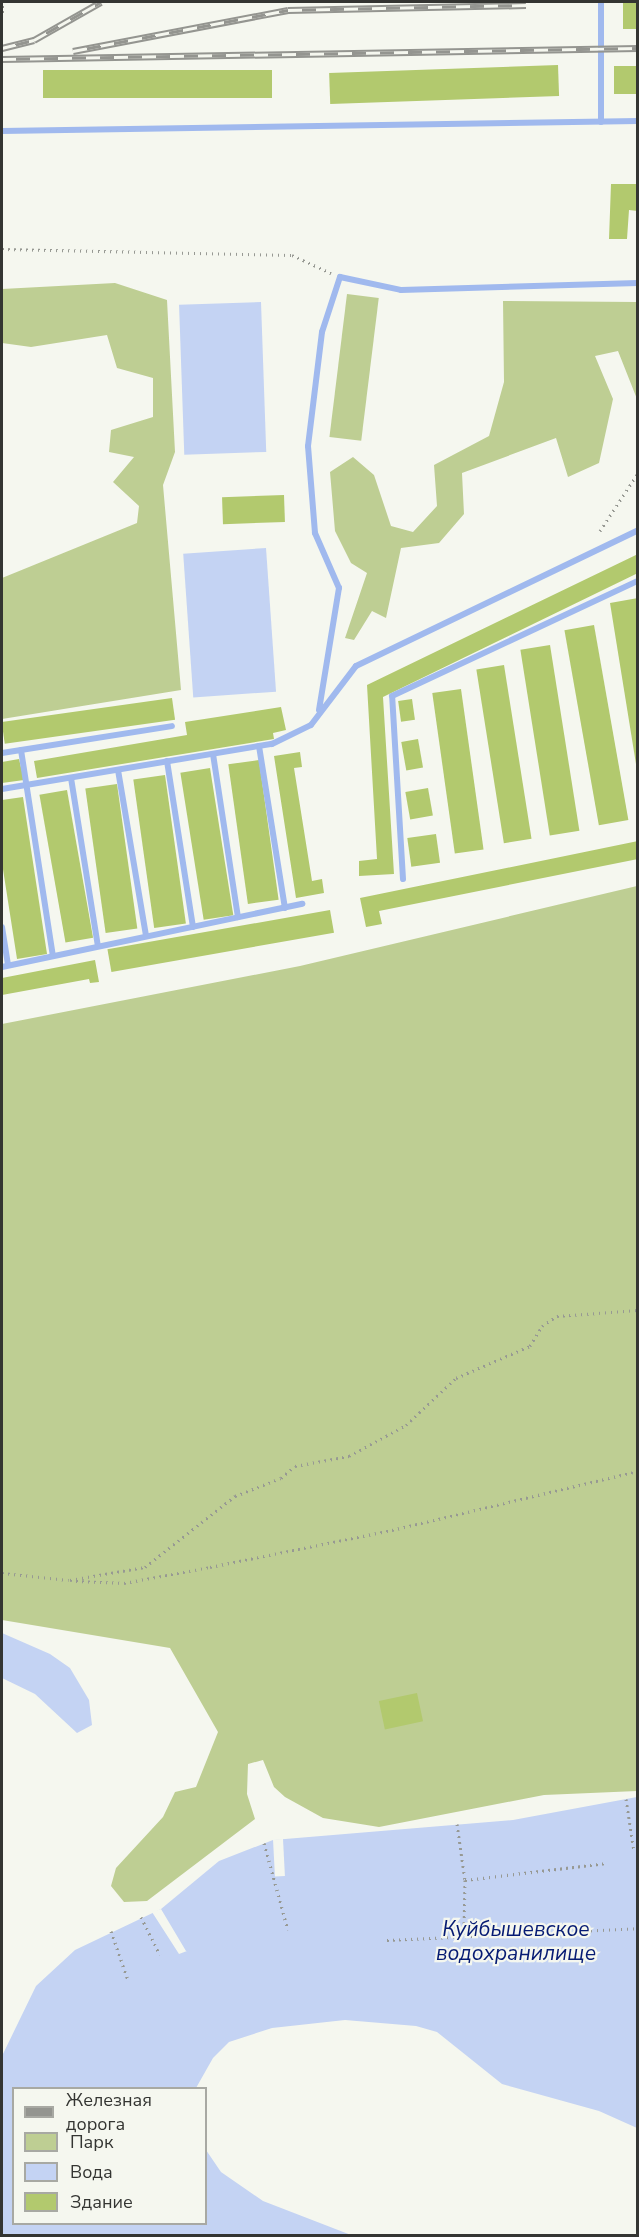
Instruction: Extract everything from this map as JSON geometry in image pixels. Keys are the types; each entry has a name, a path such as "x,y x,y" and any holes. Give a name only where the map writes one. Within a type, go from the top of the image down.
{"lane":[{"path":"601,2 601,122"},
{"path":"2,131 638,122"},
{"path":"319,710 339,588 315,533 308,446 322,332 340,277 401,290 638,283"},
{"path":"2,789 260,746 311,725 319,710 356,666 638,530"},
{"path":"403,879 392,696 638,581"},
{"path":"2,753 172,726"},
{"path":"260,746 285,908"},
{"path":"21,750 53,956"},
{"path":"213,754 238,917"},
{"path":"167,761 194,927"},
{"path":"118,770 146,936"},
{"path":"71,778 98,946"},
{"path":"2,927 5,966 302,904"}],"path":[{"path":"2,249 292,255 340,277"},
{"path":"600,531 638,473"},
{"path":"70,1580 145,1567 235,1496 281,1478 295,1466 349,1456 406,1425 456,1378 530,1346 542,1326 557,1316 638,1310"},
{"path":"2,1573 124,1583 392,1530 638,1471"},
{"path":"626,1799 634,1851"},
{"path":"457,1824 465,1880 464,1934"},
{"path":"264,1843 288,1930"},
{"path":"465,1880 606,1863"},
{"path":"141,1917 160,1955"},
{"path":"387,1941 464,1934 638,1929"},
{"path":"111,1931 128,1980"}],"green space":[{"path":"115,283 167,300 175,452 163,485 181,690 2,719 2,578 137,523 139,506 113,482 134,457 109,452 111,430 153,417 153,378 117,368 107,335 31,347 2,343 2,289"},
{"path":"347,294 379,298 361,441 329,437"},
{"path":"503,301 637,302 637,399 618,351 595,356 613,399 599,463 568,477 556,438 462,473 464,514 439,543 401,548 386,618 372,611 354,640 345,638 367,573 351,563 335,531 330,472 353,457 374,475 391,526 413,532 437,506 434,465 489,436 504,382"},
{"path":"637,886 637,1791 544,1795 379,1827 323,1818 285,1797 274,1787 263,1760 248,1764 247,1794 255,1819 147,1901 124,1902 111,1886 116,1868 163,1817 175,1792 196,1787 218,1732 170,1648 2,1620 2,1024 300,966"}],"water":[{"path":"261,302 266,452 184,455 179,305"},
{"path":"266,548 276,692 193,697 183,554"},
{"path":"2,1633 50,1654 70,1668 89,1700 92,1725 77,1733 35,1694 2,1678"},
{"name":"Куйбышевское водохранилище","path":"637,1797 637,2128 599,2111 502,2084 437,2032 416,2026 345,2020 272,2028 229,2042 213,2058 197,2087 12,2087 12,2225 207,2225 207,2151 221,2172 263,2201 351,2235 2,2235 2,2056 36,1986 75,1950 161,1909 219,1861 273,1840 513,1820"}],"pier":[{"path":"283,1839 285,1876 275,1876 273,1840"},
{"path":"161,1909 187,1951 179,1954 152,1912"}],"building":[{"path":"623,2 638,2 638,29 623,29"},
{"path":"558,65 559,96 330,104 329,73"},
{"path":"614,66 638,66 638,94 614,94"},
{"path":"43,70 272,70 272,98 43,98"},
{"path":"611,184 638,184 638,211 629,210 627,239 609,239"},
{"path":"284,495 285,522 223,524 222,497"},
{"path":"638,554 638,573 383,697 394,874 359,876 359,861 377,859 367,685"},
{"path":"638,598 638,764 636,764 610,603"},
{"path":"594,625 628,820 599,825 564,630"},
{"path":"550,645 579,831 550,835 520,650"},
{"path":"504,665 532,839 504,843 476,669"},
{"path":"461,689 484,849 455,853 432,693"},
{"path":"172,698 175,720 5,744 2,722"},
{"path":"412,699 415,720 401,722 398,701"},
{"path":"281,707 286,730 273,733 274,739 37,778 34,761 187,735 185,722"},
{"path":"418,739 423,768 406,771 401,742"},
{"path":"300,752 302,767 294,768 312,881 322,879 324,893 296,898 274,756"},
{"path":"19,759 24,780 2,783 2,762"},
{"path":"259,760 279,900 248,904 228,764"},
{"path":"210,768 233,915 204,920 180,773"},
{"path":"165,775 186,924 154,928 133,779"},
{"path":"117,784 137,929 106,933 85,788"},
{"path":"428,788 433,816 410,820 405,792"},
{"path":"67,790 93,938 65,943 39,795"},
{"path":"23,797 47,954 17,959 2,863 2,800"},
{"path":"436,834 440,863 411,867 407,838"},
{"path":"638,841 638,859 379,911 382,924 366,927 360,898"},
{"path":"330,910 334,933 111,972 107,949"},
{"path":"95,960 99,982 90,983 89,979 2,995 2,978"},
{"path":"417,1693 423,1721 385,1729 379,1701"}],"railway":[{"path":"2,48 34,40 101,2"},
{"path":"73,51 288,10 526,5"},
{"path":"2,59 638,48"}]}
